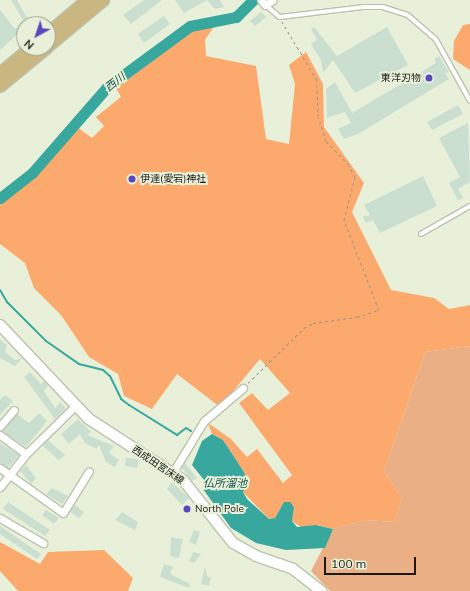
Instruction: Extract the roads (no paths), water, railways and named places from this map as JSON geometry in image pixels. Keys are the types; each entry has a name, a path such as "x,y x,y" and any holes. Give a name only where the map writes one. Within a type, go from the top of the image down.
{"highway":[{"path":"56,27 88,0"},
{"path":"56,39 103,0"},
{"path":"0,74 21,56"},
{"path":"0,86 36,56"}],"main road":[{"name":"西成田宮床線","path":"0,325 75,406 100,428 172,472 190,488 233,544 256,556 293,569 321,591"}],"street":[{"path":"263,2 273,0"},
{"path":"172,472 204,421 243,388"},
{"path":"0,487 26,454 75,406"},
{"path":"0,426 14,410"},
{"path":"0,435 26,454"},
{"path":"0,468 63,513 89,471"},
{"path":"0,518 43,543"}],"lane":[{"path":"263,2 280,17 364,7 383,7 408,15 436,39 470,100"},
{"path":"421,234 470,206"}],"water":[{"name":"仏所溜池","path":"212,434 223,440 244,472 247,482 243,492 247,499 269,519 275,518 284,502 290,502 294,507 292,521 297,527 316,525 333,529 325,548 286,550 256,543 231,528 203,489 204,480 192,465 202,441"}],"waterway":[{"name":"西川","path":"0,198 32,173 107,87 190,26 236,17 253,0"},
{"path":"0,290 7,302 46,341 79,364 103,370 110,376 121,399 129,405 177,435 186,428 191,431"}],"place":[{"name":"東洋刃物","path":"429,78"},
{"name":"伊達(愛宕)神社","path":"132,179"},
{"name":"North Pole","path":"187,509"}]}
